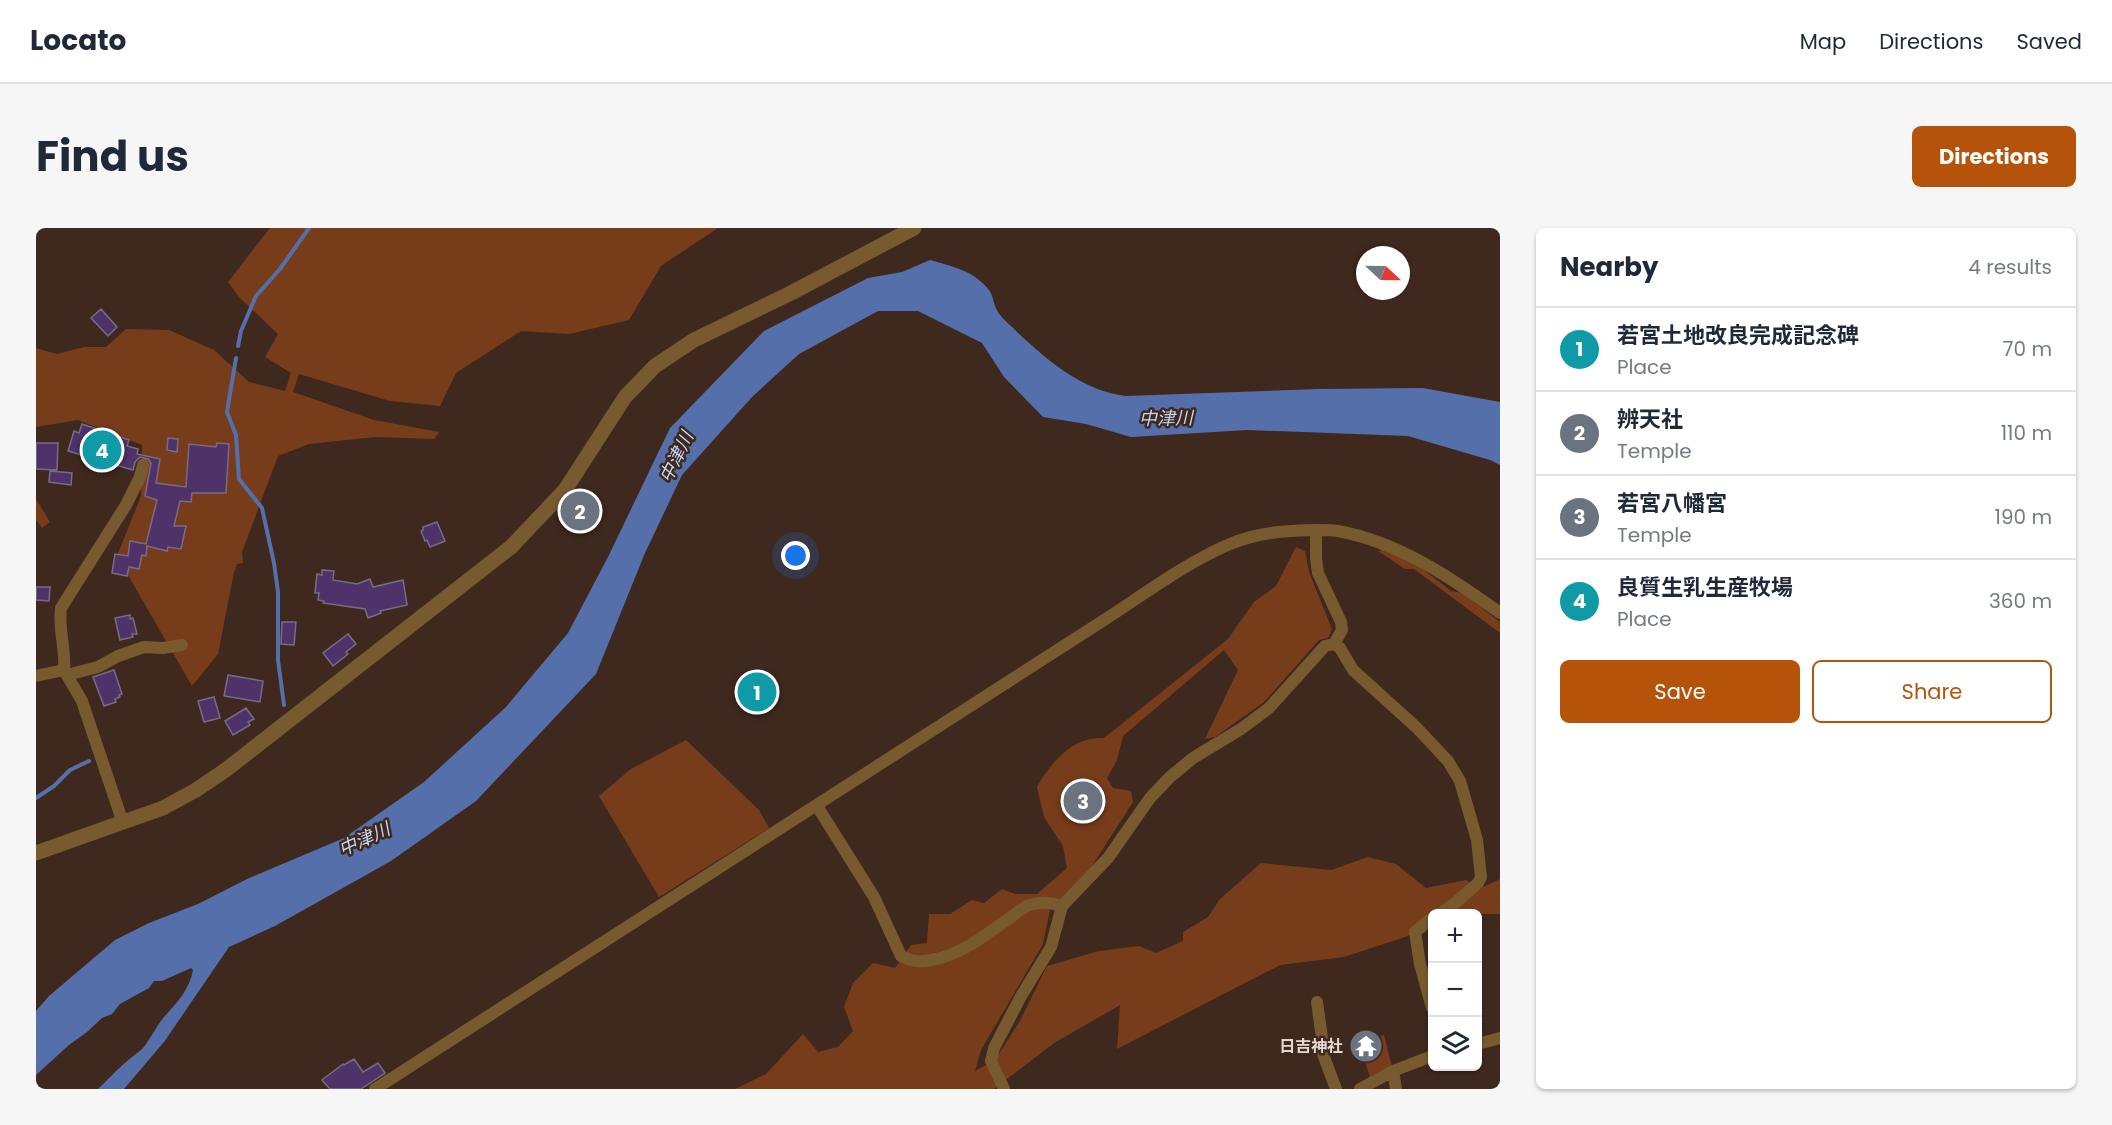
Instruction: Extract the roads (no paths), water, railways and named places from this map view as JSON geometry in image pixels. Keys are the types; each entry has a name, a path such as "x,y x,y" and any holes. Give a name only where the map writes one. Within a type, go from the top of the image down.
{"street":[{"path":"36,853 163,808 196,790 227,769 511,547 565,490 625,397 655,366 694,340 791,293 914,228"},
{"path":"123,823 82,701 66,672 60,617 61,608 126,505 140,477 143,465"},
{"path":"1316,530 1318,573 1341,622 1342,630 1334,644"},
{"path":"375,1089 1209,554 1232,543 1272,532 1316,530 1358,535 1419,561 1445,575 1500,613"},
{"path":"1004,1089 991,1061 994,1048 1020,998 1051,947 1062,906 1094,875 1129,830 1150,798 1170,777 1193,758 1241,729 1269,708 1325,646 1334,644 1340,648 1353,670 1418,728 1448,761 1460,781 1477,840 1481,877 1478,883 1447,909"},
{"path":"36,676 98,667 118,656 144,647 163,648 182,645"},
{"path":"817,806 874,897 901,956 906,959 914,962 952,955 1030,904 1050,902 1062,906"},
{"path":"1428,921 1415,932 1428,993"},
{"path":"1317,1002 1322,1038 1320,1046 1336,1089"},
{"path":"1482,1043 1500,1038"},
{"path":"1360,1089 1393,1071 1428,1058"},
{"path":"1393,1071 1396,1089"}],"water":[{"name":"中津川","path":"930,260 975,277 985,285 998,312 1017,332 1054,364 1095,388 1126,396 1318,389 1423,388 1500,402 1500,465 1408,436 1247,430 1131,437 1086,424 1043,417 1004,377 982,343 918,311 878,311 799,354 752,397 682,475 645,553 596,674 476,801 391,861 275,926 229,947 164,1042 124,1089 98,1089 143,1048 161,1020 186,990 193,970 191,968 162,981 154,981 149,988 120,1004 112,1014 102,1018 36,1075 36,1011 49,996 115,940 149,923 198,904 247,879 344,838 424,782 506,707 568,633 609,555 670,428 764,331 868,278 902,272"}],"waterway":[{"path":"238,346 241,331 256,296 280,269 309,228"},
{"path":"236,358 227,412 236,435 239,479 262,508 274,563 278,592 278,660 284,705"},
{"path":"36,798 54,786 70,770 89,761"}],"place":[{"name":"良質生乳生産牧場","path":"102,450"},
{"name":"辨天社","path":"580,511"},
{"name":"若宮土地改良完成記念碑","path":"757,692"},
{"name":"若宮八幡宮","path":"1083,801"},
{"name":"日吉神社","path":"1366,1046"}]}
